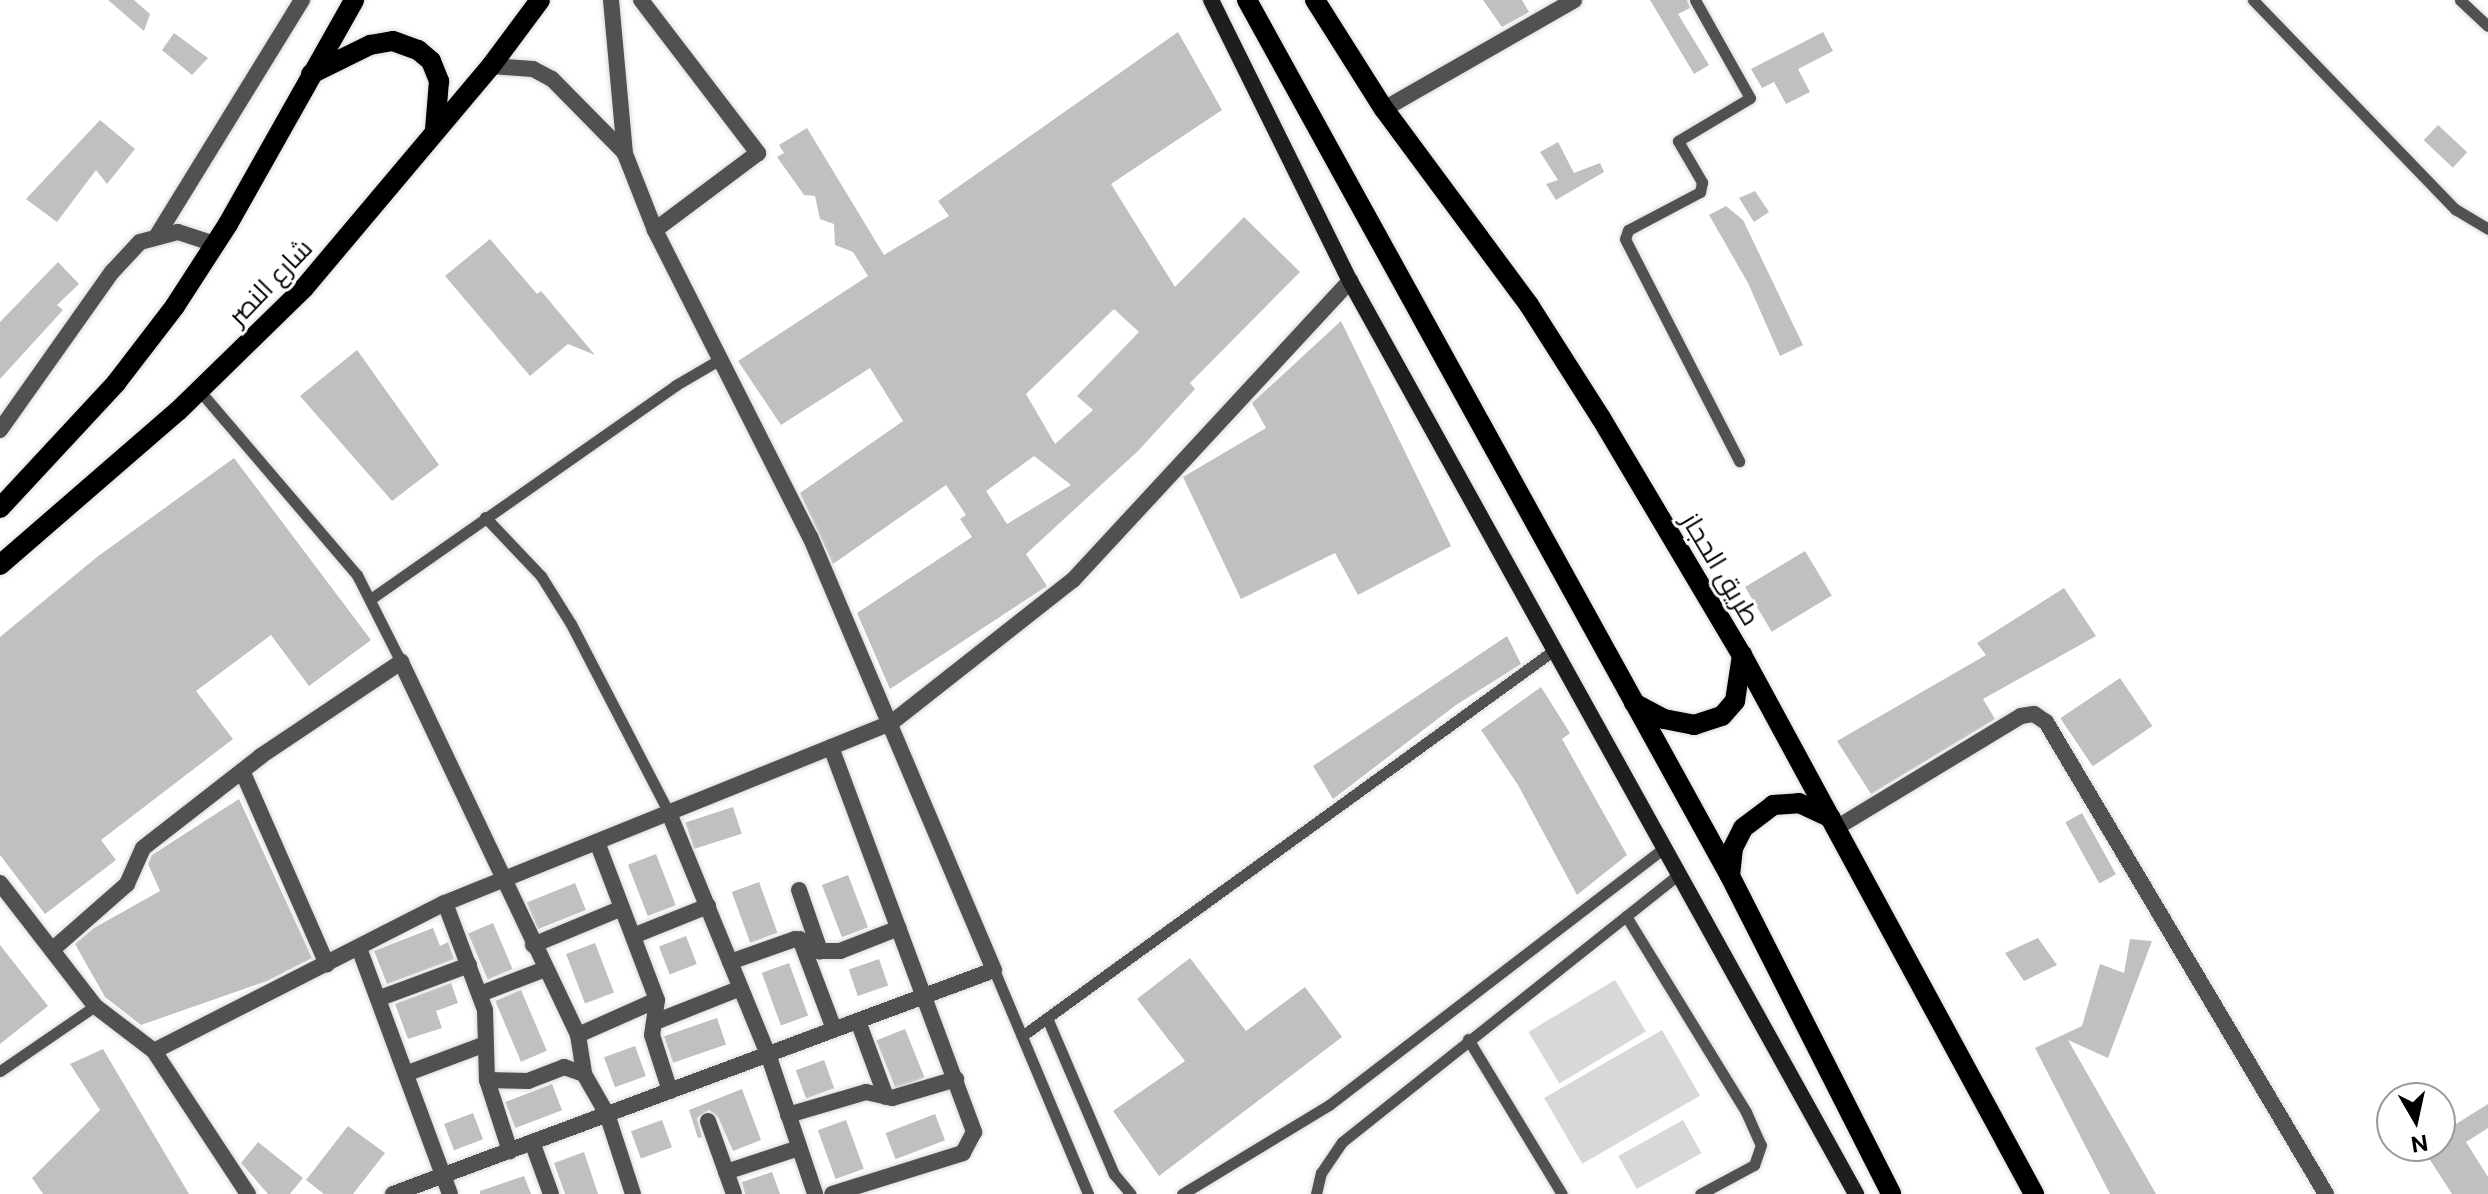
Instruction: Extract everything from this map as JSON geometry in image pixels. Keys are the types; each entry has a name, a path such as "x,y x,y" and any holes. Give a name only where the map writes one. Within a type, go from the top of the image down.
{"main road":[{"path":"0,508 116,383 215,244 354,0"},
{"name":"شارع النصر","path":"0,565 199,390 304,288 491,66 540,0"},
{"path":"1211,0 1350,281 1856,1194"},
{"path":"1247,0 1730,876 1891,1194"},
{"name":"طريق الحجاز","path":"1315,0 1384,109 1529,305 1742,655 2034,1194"},
{"path":"310,75 370,45 393,41 418,50 431,61 439,81 440,109 432,137"},
{"path":"1634,703 1664,719 1694,725 1722,716 1735,701 1742,655"},
{"path":"1730,876 1733,848 1743,828 1773,805 1799,803 1834,823"}],"street":[{"path":"0,430 125,255 158,234 302,0"},
{"path":"393,1194 994,970 810,537 655,230 625,154 611,0"},
{"path":"641,0 758,153 756,160 655,230"},
{"path":"1384,109 1574,0"},
{"path":"491,66 512,65 552,79 625,154"},
{"path":"158,234 178,232 215,244"},
{"path":"154,1051 445,903 891,723 1073,580 1350,281"},
{"path":"52,950 127,884 143,848 309,721 401,662 501,880 578,1035 584,1074 607,1114 633,1194"},
{"path":"1834,823 2021,716 2034,714 2046,722 2326,1194"},
{"path":"831,747 974,1132 963,1153 832,1194"},
{"path":"243,773 327,964"},
{"path":"669,813 768,1054 815,1194"},
{"path":"597,842 657,1000 652,1035 670,1091"},
{"path":"0,883 95,1006 154,1051 248,1194"},
{"path":"799,890 820,951"},
{"path":"445,903 480,994 487,1080 510,1151"},
{"path":"633,936 708,906"},
{"path":"533,945 622,908"},
{"path":"730,962 800,939 820,951 840,951 899,928"},
{"path":"800,939 834,1029"},
{"path":"359,948 446,1175 450,1194"},
{"path":"380,998 469,965"},
{"path":"480,994 545,969"},
{"path":"655,1022 741,988"},
{"path":"578,1035 657,1000"},
{"path":"858,1021 886,1097"},
{"path":"408,1073 485,1044"},
{"path":"487,1080 528,1081 564,1067 584,1074"},
{"path":"788,1115 866,1092 886,1097 956,1079"},
{"path":"708,1121 734,1194"},
{"path":"532,1142 551,1194"},
{"path":"726,1172 799,1148"}],"lane":[{"path":"1695,0 1750,98 1678,141 1702,182 1700,192 1628,230 1625,239 1739,461"},
{"path":"2253,0 2455,209 2488,229"},
{"path":"2460,0 2488,26"},
{"path":"372,598 485,517 722,358"},
{"path":"199,390 309,513 372,598 401,662"},
{"path":"485,517 541,576 564,612 669,813"},
{"path":"1022,1036 1554,650"},
{"path":"1182,1194 1329,1105 1664,848"},
{"path":"1316,1194 1321,1173 1342,1142 1678,875"},
{"path":"1626,916 1746,1112 1761,1145 1754,1165 1700,1194"},
{"path":"994,970 1088,1194"},
{"path":"0,1071 95,1006"},
{"path":"1047,1018 1114,1174 1131,1194"},
{"path":"1468,1039 1562,1194"}],"shaded area":[{"path":"1615,980 1646,1031 1559,1083 1528,1032"},
{"path":"1662,1030 1700,1096 1582,1164 1544,1098"},
{"path":"1683,1120 1701,1153 1637,1189 1618,1156"}],"building":[{"path":"108,0 134,0 150,14 144,31"},
{"path":"1483,0 1522,0 1529,12 1502,27"},
{"path":"1650,0 1687,0 1690,8 1678,14 1709,65 1694,74"},
{"path":"1178,32 1222,110 1111,184 1175,287 1244,217 1300,272 1190,383 1195,389 1138,451 1026,554 1047,586 890,689 857,613 972,537 960,519 966,515 946,485 833,564 800,493 903,421 870,368 781,425 738,361 868,276 853,252 835,245 834,224 820,219 815,196 804,195 777,157 784,153 779,145 807,128 884,255 949,216 938,201","holes":["1114,309 1139,332 1077,396 1093,410 1055,444 1026,394","1034,456 1071,485 1007,524 986,491"]},
{"path":"1823,32 1833,51 1798,69 1810,92 1786,104 1774,82 1762,88 1751,69"},
{"path":"174,33 208,58 192,75 162,50"},
{"path":"100,120 135,149 107,184 96,170 57,222 26,199"},
{"path":"2438,125 2467,152 2453,168 2424,140"},
{"path":"1558,142 1574,173 1600,163 1604,172 1556,200 1546,184 1558,180 1540,152"},
{"path":"1755,191 1769,212 1754,222 1739,198"},
{"path":"1726,206 1743,220 1803,345 1780,356 1748,283 1709,215"},
{"path":"490,239 537,294 541,291 595,355 568,344 530,376 445,276"},
{"path":"58,262 79,284 57,305 63,310 0,379 0,322"},
{"path":"1341,321 1451,546 1358,595 1335,553 1241,599 1183,477 1266,428 1252,403"},
{"path":"357,350 439,465 392,501 300,396"},
{"path":"234,458 371,640 309,686 271,635 196,691 233,739 101,840 116,860 45,914 0,855 0,637 97,557"},
{"path":"1805,551 1832,596 1772,632 1745,587"},
{"path":"2064,588 2096,636 1983,699 1995,719 1871,794 1837,741 1986,655 1977,643"},
{"path":"1507,636 1521,664 1456,705 1333,799 1313,766"},
{"path":"2120,678 2152,726 2093,766 2060,718"},
{"path":"1541,687 1570,733 1562,739 1627,855 1577,895 1518,785 1481,730"},
{"path":"239,799 312,958 267,981 141,1025 105,997 75,944 94,928 160,891 148,864 152,855"},
{"path":"733,807 742,834 694,849 685,822"},
{"path":"2082,813 2116,874 2099,883 2065,822"},
{"path":"656,854 676,905 648,916 628,865"},
{"path":"848,875 868,927 842,937 822,885"},
{"path":"759,882 777,933 750,943 732,892"},
{"path":"575,883 586,910 538,929 527,902"},
{"path":"493,923 513,969 488,980 468,934"},
{"path":"433,928 440,946 448,942 454,959 387,984 374,951"},
{"path":"686,936 697,964 670,974 659,946"},
{"path":"2038,938 2057,965 2024,981 2005,953"},
{"path":"2130,939 2152,941 2108,1058 2068,1040 2156,1194 2110,1194 2035,1048 2082,1026 2100,964 2124,973"},
{"path":"595,943 614,992 585,1004 566,954"},
{"path":"0,945 48,1006 0,1044"},
{"path":"1190,958 1246,1031 1305,987 1342,1037 1159,1176 1113,1111 1185,1061 1137,999"},
{"path":"879,959 888,985 858,996 849,969"},
{"path":"789,963 808,1016 781,1026 762,973"},
{"path":"451,983 458,1003 436,1011 442,1028 408,1039 395,1004"},
{"path":"521,990 547,1051 521,1062 495,1001"},
{"path":"717,1018 726,1044 673,1063 664,1036"},
{"path":"905,1029 924,1077 896,1089 876,1041"},
{"path":"635,1046 646,1076 615,1087 604,1057"},
{"path":"103,1049 189,1194 43,1194 32,1178 100,1110 70,1064"},
{"path":"824,1060 834,1088 806,1098 796,1070"},
{"path":"552,1084 562,1110 515,1128 505,1102"},
{"path":"742,1089 761,1140 733,1151 718,1117 709,1110 697,1118 702,1137 698,1138 689,1110"},
{"path":"2488,1104 2488,1128 2466,1142 2488,1177 2488,1194 2452,1194 2431,1162 2456,1162 2456,1124"},
{"path":"473,1113 483,1139 454,1150 444,1124"},
{"path":"935,1114 945,1140 896,1159 886,1133"},
{"path":"662,1120 672,1147 641,1159 631,1131"},
{"path":"846,1120 864,1169 836,1179 818,1130"},
{"path":"348,1126 385,1153 353,1194 324,1194 306,1180"},
{"path":"258,1142 303,1178 290,1194 268,1194 241,1163"},
{"path":"584,1152 598,1194 565,1194 554,1163"},
{"path":"772,1172 780,1194 745,1194 742,1182"},
{"path":"524,1176 531,1194 480,1194 480,1191"}]}
